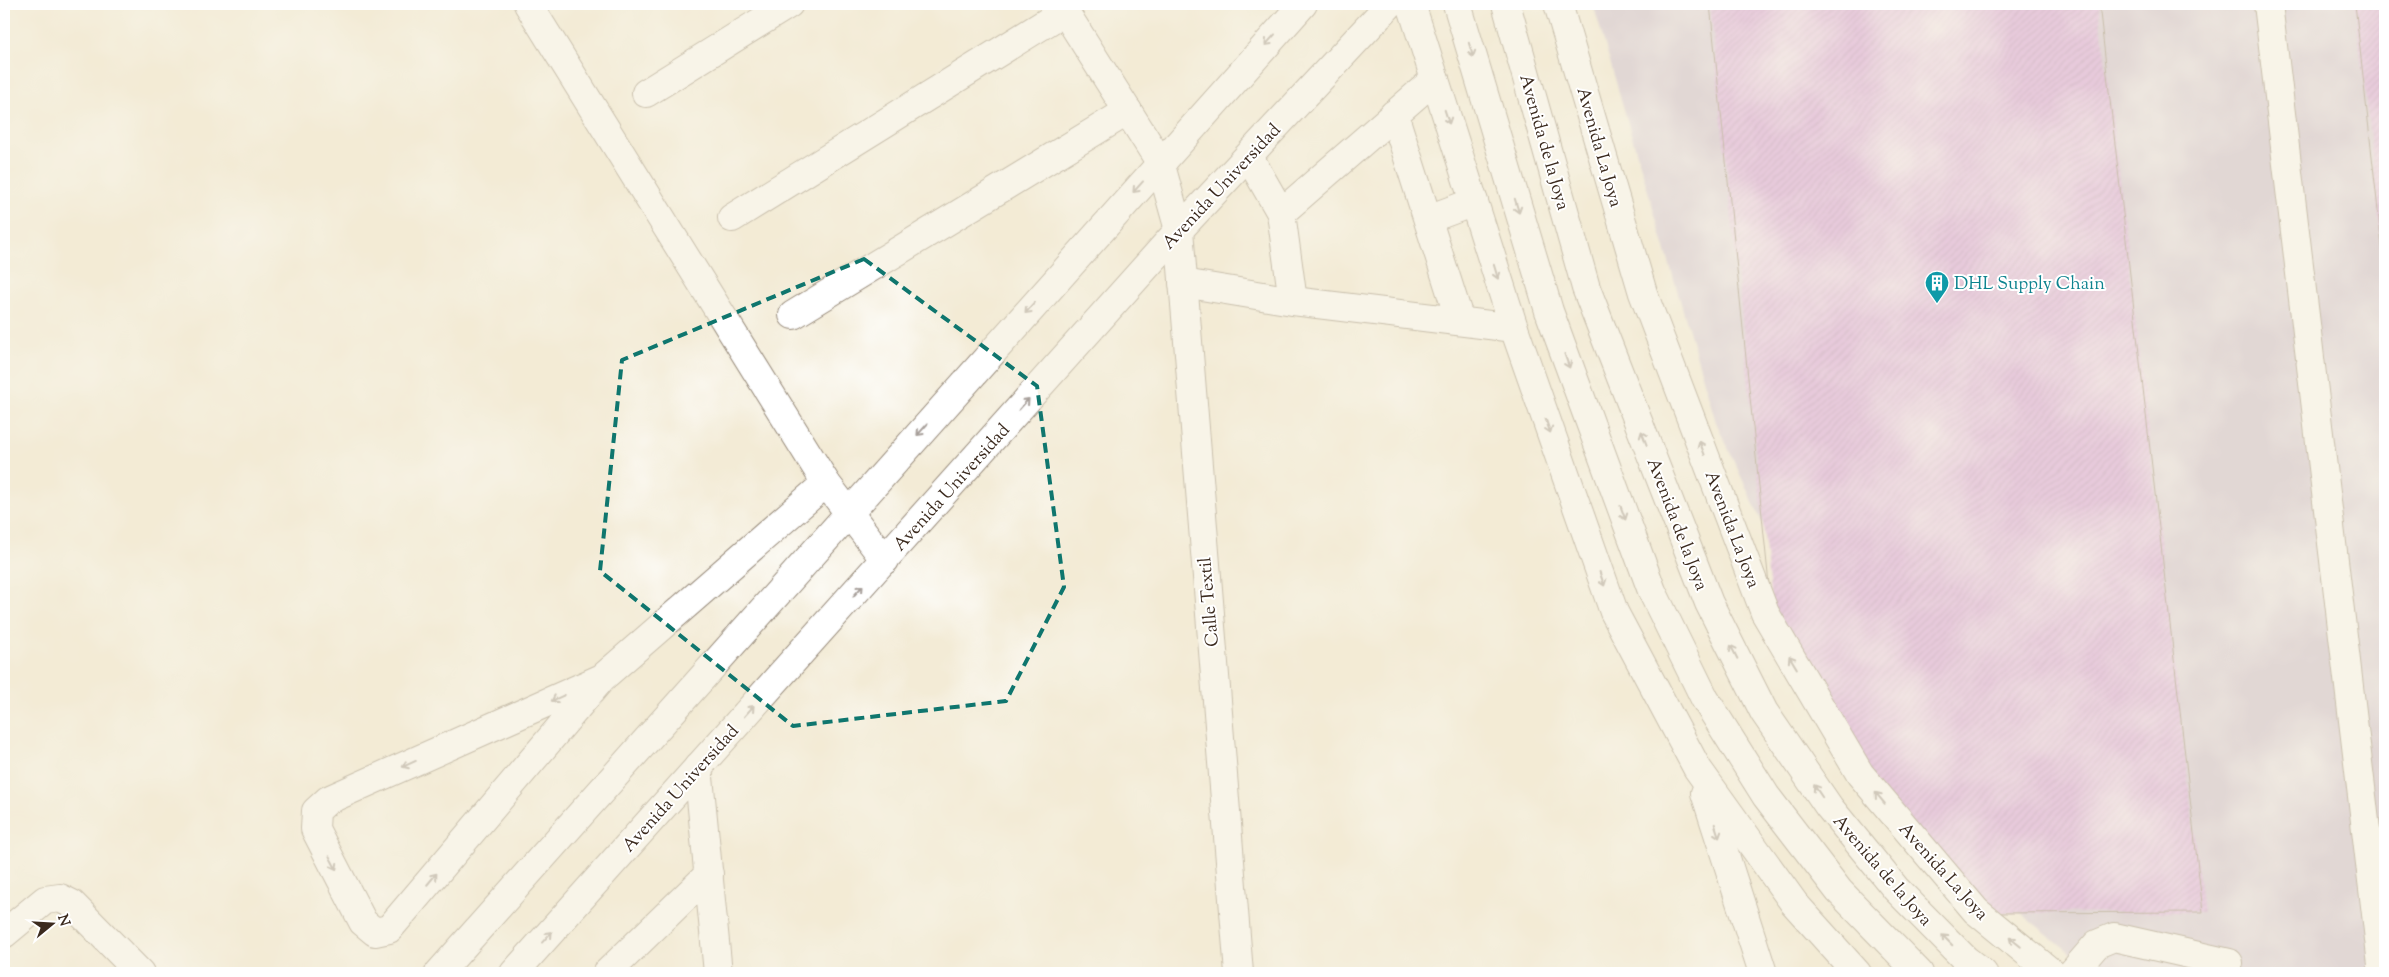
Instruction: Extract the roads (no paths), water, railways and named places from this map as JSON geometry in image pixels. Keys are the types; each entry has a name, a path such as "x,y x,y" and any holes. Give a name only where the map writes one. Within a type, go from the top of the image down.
{"main road":[{"path":"528,4 826,483 885,560"},
{"path":"646,93 789,4"},
{"path":"439,973 1160,162 1303,4"},
{"name":"Avenida Universidad","path":"514,973 1178,230 1390,4"},
{"path":"1411,4 1514,328 1614,612 1697,768 1794,903 1857,973"},
{"path":"1457,4 1549,311 1652,591 1705,699 1766,796 1839,890 1919,973"},
{"name":"Avenida de la Joya","path":"1506,4 1586,288 1708,603 1764,712 1829,807 1896,889 1965,959 1983,973"},
{"name":"Avenida La Joya","path":"1558,4 1643,293 1765,613 1860,774 1976,911 2052,973"},
{"path":"2268,4 2382,973"},
{"path":"732,218 1063,7"},
{"name":"Calle Textil","path":"1063,7 1160,162 1178,230 1239,973"},
{"path":"1281,214 1435,79"},
{"path":"793,315 1128,112"},
{"path":"1394,114 1460,321"},
{"path":"1248,157 1281,214 1293,301"},
{"path":"1428,219 1474,202"},
{"path":"1183,283 1293,301 1514,328"},
{"path":"602,678 328,800 316,811 315,829 363,922 375,932 389,929 602,678 826,483"},
{"path":"698,767 718,973"},
{"path":"1697,768 1763,973"},
{"path":"607,973 709,874"},
{"path":"4,934 45,900 60,898 72,904 140,973"},
{"path":"2072,973 2097,944 2114,937 2229,963"}],"place":[{"name":"DHL Supply Chain","path":"1937,304"}]}
